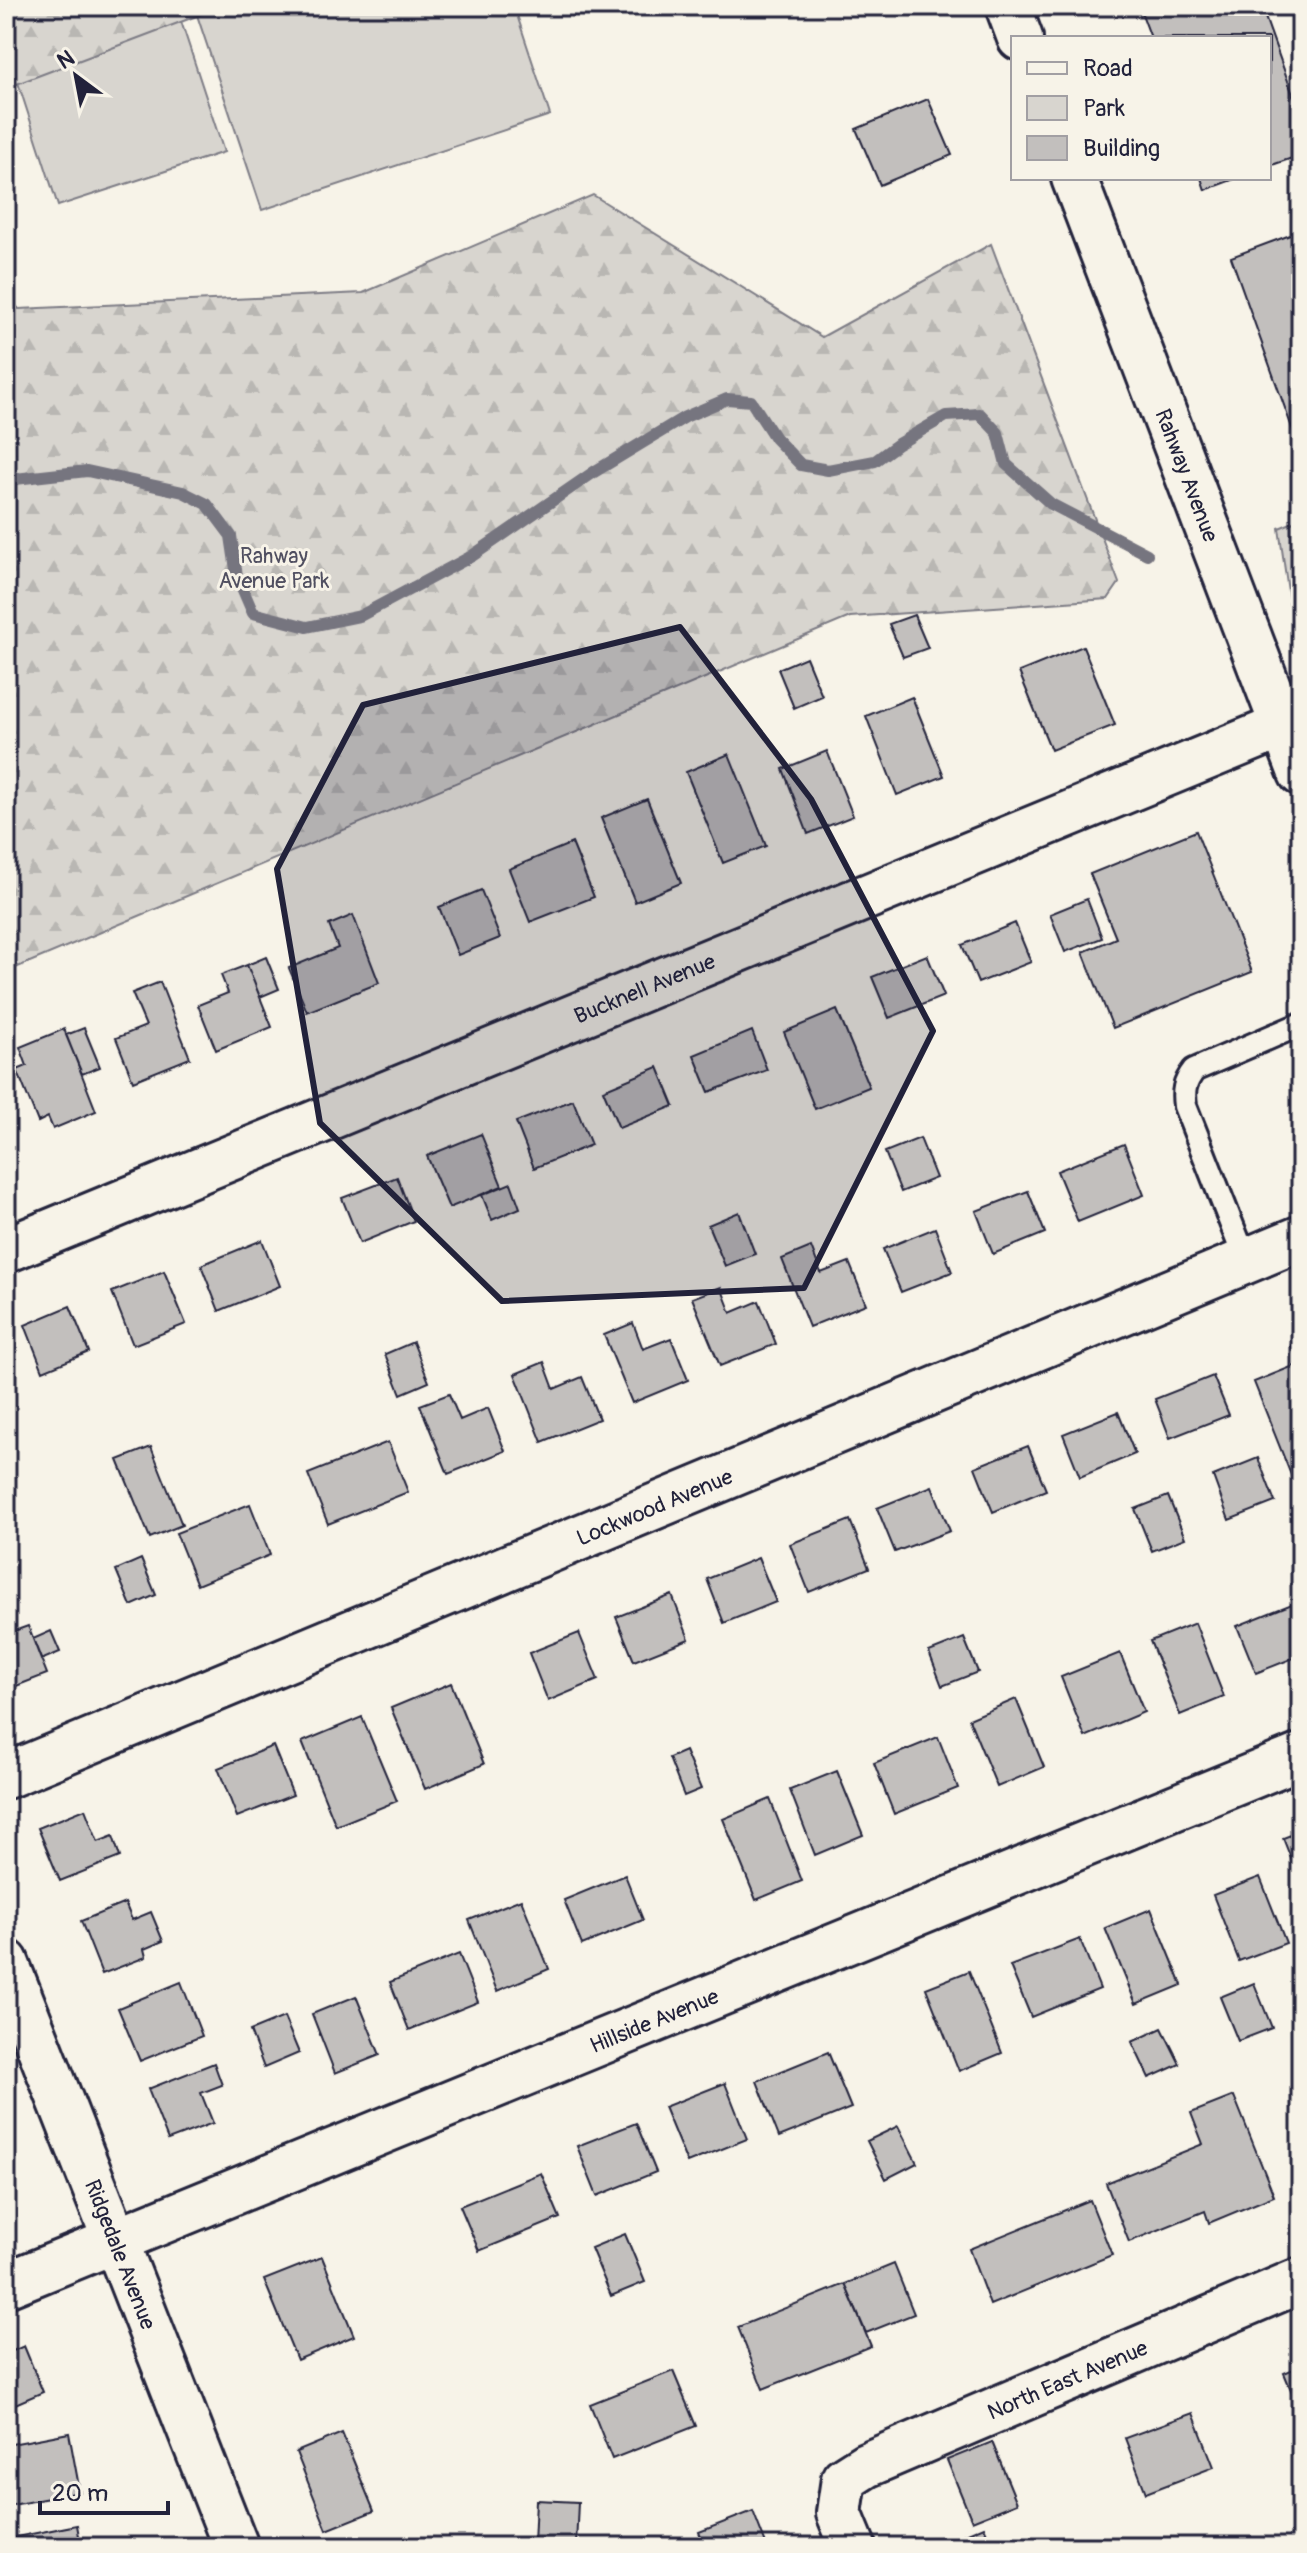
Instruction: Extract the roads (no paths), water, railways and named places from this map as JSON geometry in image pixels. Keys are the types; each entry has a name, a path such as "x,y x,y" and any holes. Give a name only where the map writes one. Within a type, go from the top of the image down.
{"street":[{"path":"1008,6 1019,36"},
{"name":"Rahway Avenue","path":"1075,180 1301,773"},
{"name":"Bucknell Avenue","path":"6,1250 1283,726"},
{"name":"Lockwood Avenue","path":"6,1776 1301,1238"},
{"name":"Hillside Avenue","path":"6,2285 1301,1756"},
{"name":"Ridgedale Avenue","path":"6,1962 236,2547"},
{"name":"North East Avenue","path":"853,2547 839,2513 844,2479 866,2465 1301,2280"}],"lane":[{"path":"1246,1261 1185,1106 1185,1081 1194,1070 1301,1024"}],"waterway":[{"path":"6,480 87,471 183,492 207,504 231,536 237,576 253,613 307,627 360,616 472,556 594,472 685,417 727,399 751,401 775,438 801,465 828,470 875,461 946,416 980,414 998,433 1006,464 1051,504 1147,554"}],"park label":[{"name":"Rahway Avenue Park","path":"274,568"}]}
